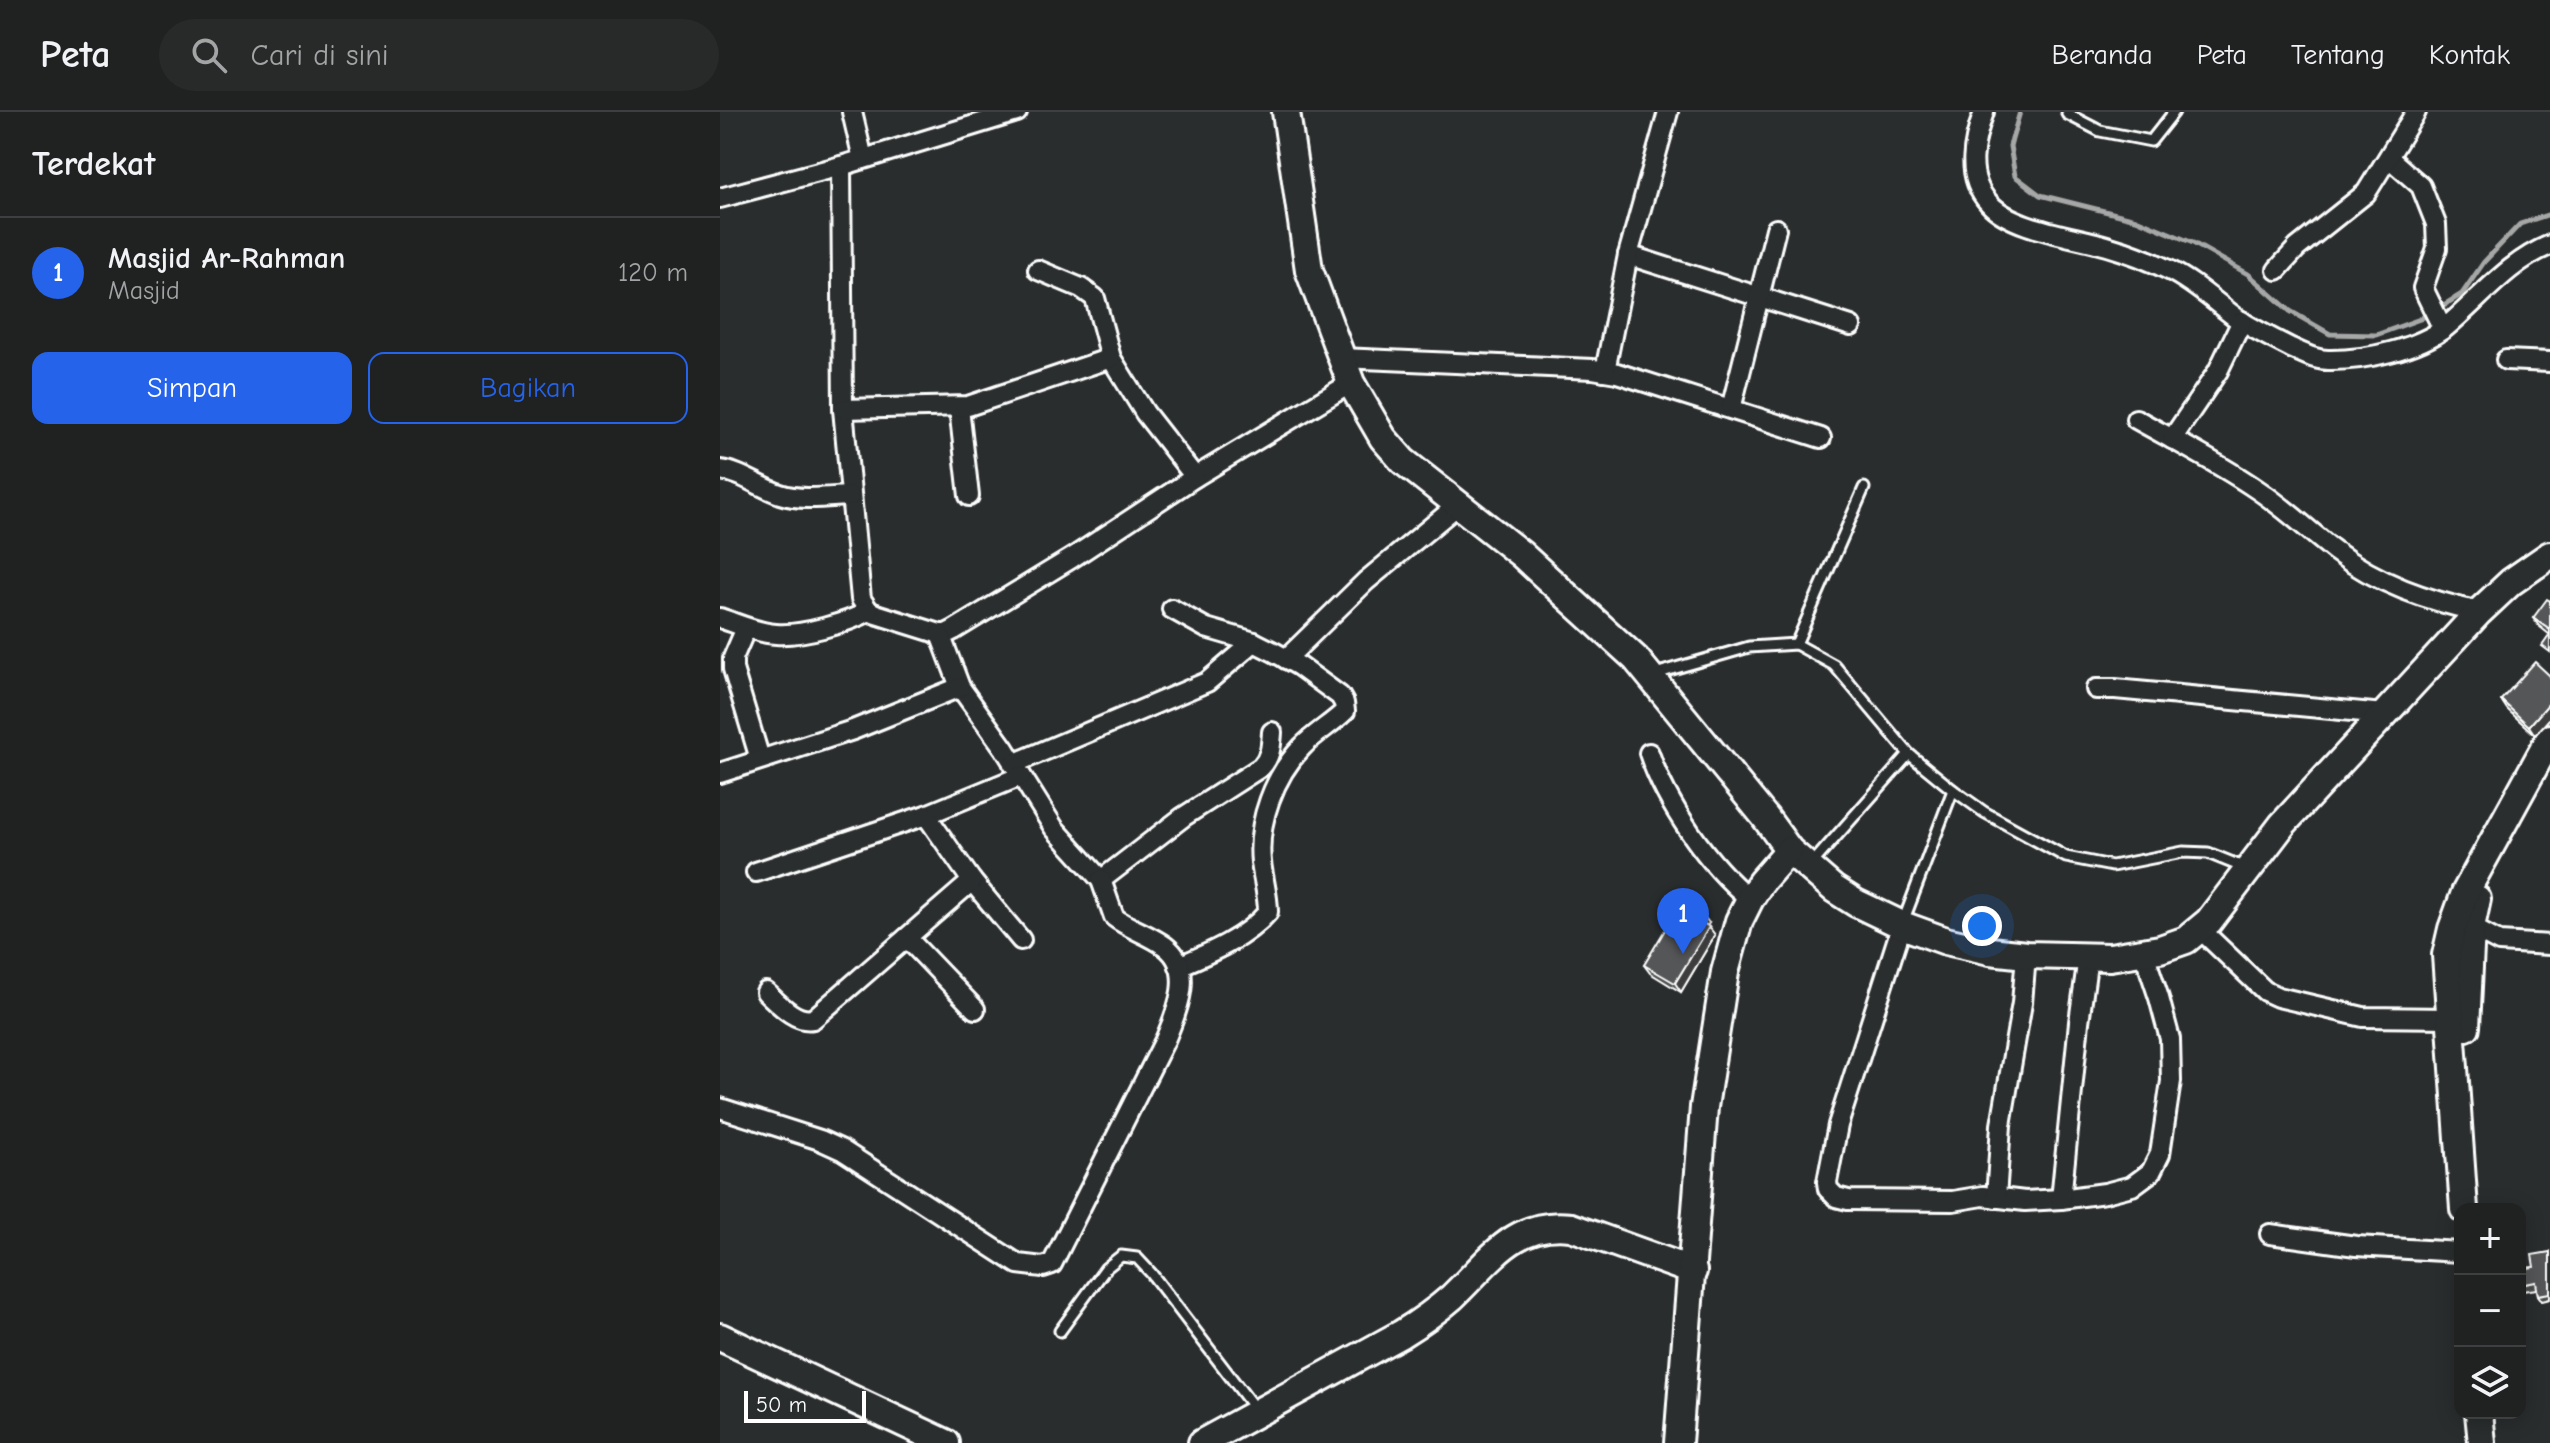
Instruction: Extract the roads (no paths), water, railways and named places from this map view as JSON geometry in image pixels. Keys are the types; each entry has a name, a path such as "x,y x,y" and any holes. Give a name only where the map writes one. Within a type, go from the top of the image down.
{"street":[{"path":"852,112 863,159"},
{"path":"720,198 841,166 1017,112"},
{"path":"1286,112 1309,270 1351,383 1383,438 1393,450 1521,554 1651,676 1789,850 1808,868 1856,903 1946,941 2026,955 2110,957 2144,953 2176,944 2200,929 2283,824 2479,612 2511,582 2550,555"},
{"path":"1605,371 1628,255 1668,112"},
{"path":"1984,112 1974,149 1973,171 1976,183 1991,207 2015,220 2108,246 2171,271 2242,321 2309,357 2329,361 2401,349 2442,328 2498,278 2528,255 2550,245"},
{"path":"2277,270 2297,248 2366,193 2416,112"},
{"path":"2389,158 2421,186 2436,224 2437,248 2423,284 2442,328"},
{"path":"841,166 843,409 861,599 869,611 946,634 1351,383"},
{"path":"1731,409 1776,229"},
{"path":"1628,255 1851,326"},
{"path":"1038,270 1081,288 1095,298 1111,358 1145,413 1195,477"},
{"path":"2172,439 2218,371 2242,321"},
{"path":"843,409 959,408 1111,358"},
{"path":"1341,358 1605,371 1821,438"},
{"path":"2506,360 2550,362"},
{"path":"959,408 969,496"},
{"path":"2136,419 2257,489 2335,551 2382,580 2424,598 2479,612"},
{"path":"720,470 739,475 782,495 850,496"},
{"path":"1286,659 1366,581 1459,504"},
{"path":"1172,609 1206,628 1254,642 1286,659 1340,696 1345,711 1303,745 1287,764 1270,797 1261,832 1261,861 1268,912 1252,929 1179,966"},
{"path":"720,618 746,628 776,634 847,620 869,611"},
{"path":"746,628 733,658 733,669 760,759"},
{"path":"720,1108 842,1150 1008,1259 1018,1264 1043,1267 1052,1264 1057,1256 1165,1040 1179,1002 1181,971 1175,955 1114,917 1101,880 1054,828 960,687 940,634"},
{"path":"756,872 926,815 1207,682 1254,642"},
{"path":"720,773 853,730 960,687"},
{"path":"2096,689 2384,714"},
{"path":"1101,880 1183,817 1261,767 1271,751 1272,732"},
{"path":"2464,1203 2446,955 2465,893 2550,738"},
{"path":"1649,753 1684,821 1730,883 1750,899"},
{"path":"2481,1203 2465,1010 2471,927 2480,893 2550,771"},
{"path":"926,815 972,881 1021,940"},
{"path":"1678,1443 1704,1107 1717,1018 1739,921 1761,882 1789,850"},
{"path":"766,992 794,1015 808,1021 818,1016 972,881"},
{"path":"1902,925 1838,1125 1829,1170 1828,1189 1836,1197 1848,1200 1942,1201 1983,1196 2025,1201 2061,1199 2132,1186 2151,1172 2160,1154 2171,1081 2170,1039 2144,953"},
{"path":"2471,927 2499,942 2550,945"},
{"path":"2200,929 2265,991 2278,997 2363,1017 2451,1018"},
{"path":"907,938 975,1009"},
{"path":"1996,1198 2001,1125 2022,1003 2026,955"},
{"path":"2061,1199 2088,957"},
{"path":"1202,1443 1426,1318 1450,1299 1495,1253 1537,1227 1571,1227 1693,1271"},
{"path":"2270,1234 2356,1246 2454,1252"},
{"path":"720,1337 946,1443"},
{"path":"2480,1419 2482,1443"},
{"path":"2494,1419 2496,1443"}],"lane":[{"path":"2067,114 2100,131 2151,141 2174,112"},
{"path":"1796,644 1864,488"},
{"path":"1651,676 1749,647 1796,644 1834,665 1909,754 1953,790 1984,812 2066,857 2112,866 2183,852 2208,853 2248,869"},
{"path":"1808,868 1909,754"},
{"path":"1902,925 1953,790"},
{"path":"1060,1331 1106,1268 1121,1256 1137,1258 1257,1412"}],"waterway":[{"path":"2020,112 2010,146 2015,176 2040,195 2136,219 2193,243 2248,274 2290,311 2330,334 2376,335 2430,313"},
{"path":"2439,308 2462,294 2484,262 2520,224 2550,214"}],"place":[{"name":"Masjid Ar-Rahman","path":"1683,954"}]}
